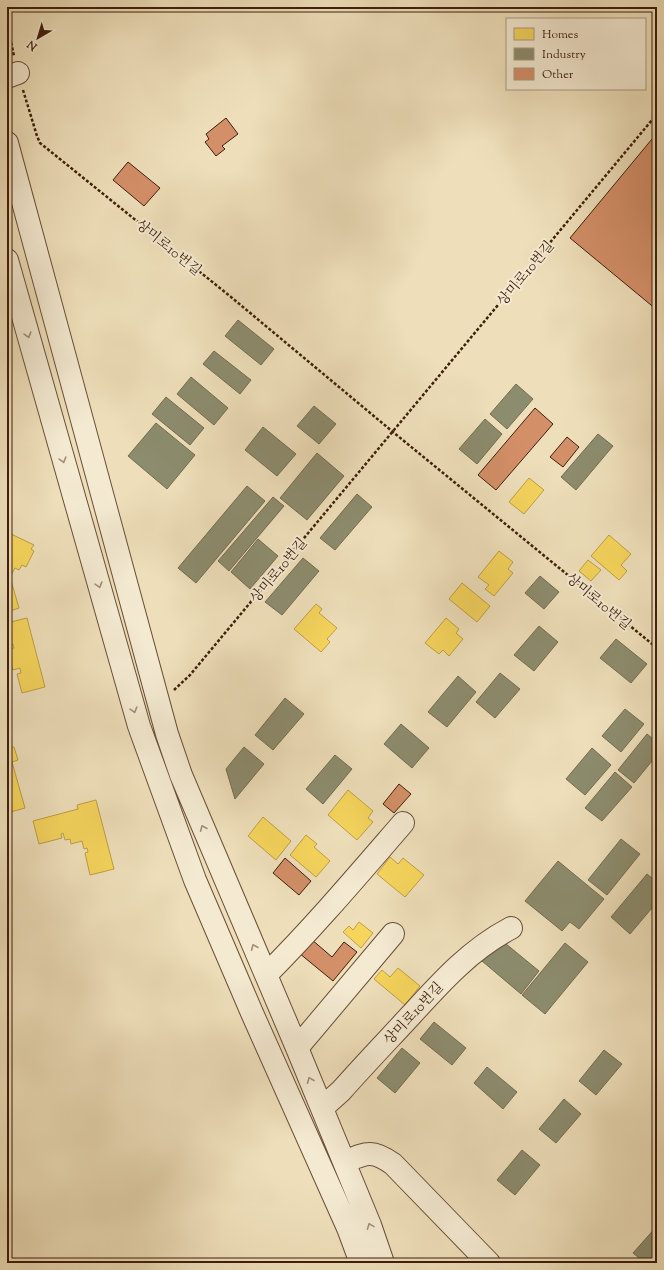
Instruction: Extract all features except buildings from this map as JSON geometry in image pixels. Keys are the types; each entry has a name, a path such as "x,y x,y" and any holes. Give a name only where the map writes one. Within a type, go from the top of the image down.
{"street":[{"path":"7,143 157,702 181,775 322,1108 384,1263"},
{"path":"7,260 12,298 139,726 160,787 195,880 252,1013 348,1228 361,1263"},
{"path":"12,298 46,287"},
{"path":"266,975 331,906 403,823"},
{"name":"상미로10번길","path":"322,1108 341,1091 455,968 493,937 511,928"},
{"path":"297,1048 393,934"},
{"path":"344,1162 362,1154 378,1154 393,1164 489,1263"}],"path":[{"name":"상미로10번길","path":"7,23 13,75 40,143 225,292 393,432 657,648"},
{"name":"상미로10번길","path":"157,702 171,692 190,674 657,114"}]}
